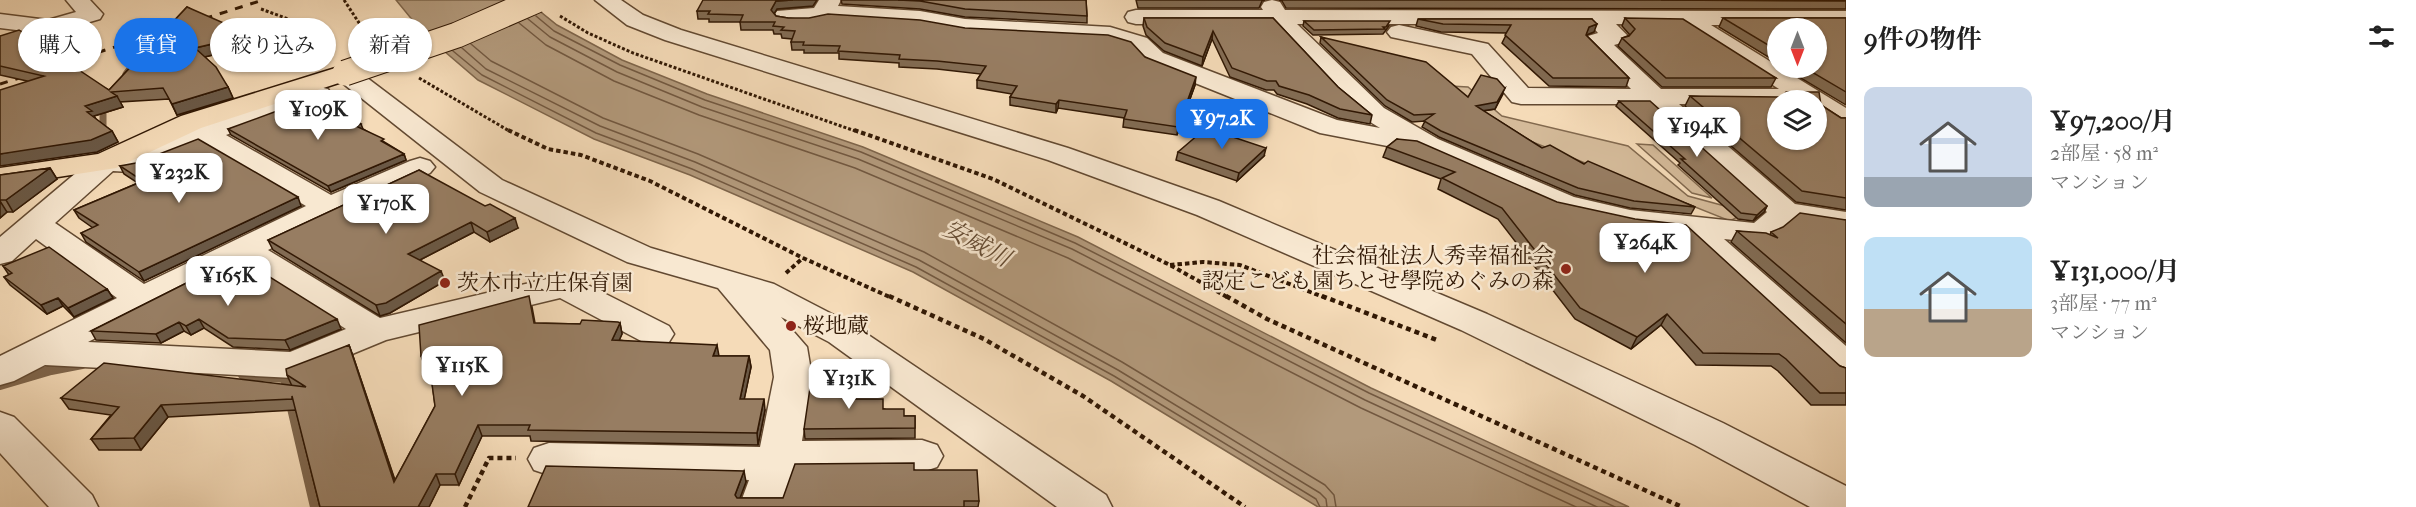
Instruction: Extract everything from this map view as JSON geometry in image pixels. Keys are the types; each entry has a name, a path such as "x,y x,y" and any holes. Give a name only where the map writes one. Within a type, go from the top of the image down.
{"main road":[{"path":"0,177 106,162 190,122 546,6"}],"street":[{"path":"0,21 49,27 92,14 77,0"},
{"path":"606,0 635,20 673,35 1058,154 1208,208 1474,322 1709,434 1846,506"},
{"path":"1498,0 1512,19"},
{"path":"1659,0 1798,90"},
{"path":"785,16 818,15 828,6 965,26 1093,33 1133,19 1273,9 1370,18 1846,18"},
{"path":"1273,9 1318,60 1375,114 1428,145 1564,204 1630,219 1761,233 1786,212"},
{"path":"1370,18 1398,32 1480,49 1521,96 1767,99"},
{"path":"1133,19 1154,58 1330,128 1428,145"},
{"path":"1593,19 1617,37 1596,41 1654,96 1786,212 1842,223"},
{"path":"345,73 491,186 639,255 762,292 842,334 1090,507"},
{"path":"0,254 106,162 130,163 270,109 319,95"},
{"path":"1827,108 1846,120"},
{"path":"204,134 329,207"},
{"path":"0,372 329,207 420,167"},
{"path":"35,224 142,299"},
{"path":"1691,226 1846,368"},
{"path":"244,250 375,330"},
{"path":"730,281 788,347 794,377 779,457 761,507"},
{"path":"42,352 294,364 375,330 564,286 656,334"},
{"path":"0,427 76,507"},
{"path":"549,459 756,464 779,457 922,456"}],"path":[{"path":"344,0 356,18"},
{"path":"546,6 588,33 633,53 993,179 1170,265 1267,319 1682,507"},
{"path":"261,9 291,20 318,54 345,73"},
{"path":"410,73 511,132 548,149 581,155 650,181 803,258 984,339 1083,396 1245,507"},
{"path":"1170,265 1203,262 1240,265 1445,343"},
{"path":"465,507 489,458 549,459"}],"shaded area":[{"path":"1450,86 1468,87 1502,116 1628,146 1688,196 1747,212 1730,221 1525,139 1469,106"},
{"path":"1637,144 1653,145 1712,198 1692,193"}],"water":[{"name":"安威川","path":"396,0 526,0 557,25 622,60 707,94 863,147 1078,237 1371,388 1629,507 1318,507 1111,381 913,272 690,175 594,139 478,80 432,41 432,18 411,18"}],"building":[{"path":"703,0 793,0 776,1 771,10 776,16 788,18 809,18 828,14 920,20 965,28 1108,35 1131,42 1145,57 1196,77 1178,127 1124,119 1127,110 1059,100 1056,104 1010,97 1017,86 977,80 986,66 899,59 900,55 838,51 840,46 803,45 804,42 791,42 795,31 781,30 784,27 773,26 775,22 740,22 743,15 708,14 710,11 697,11"},
{"path":"898,0 1086,0 1087,16 965,9 920,1"},
{"path":"1661,0 1846,0 1846,1"},
{"path":"187,7 212,18 210,18 210,45 198,47 198,18 177,18"},
{"path":"1144,18 1273,18 1338,87 1372,115 1340,109 1309,95 1279,86 1276,81 1267,81 1232,68 1213,31 1203,57 1165,43 1147,27"},
{"path":"1625,18 1683,19 1767,72 1767,78 1666,78 1622,38 1629,36 1635,29"},
{"path":"1723,18 1767,18 1767,44"},
{"path":"1827,18 1846,18 1846,92 1822,78 1827,78"},
{"path":"1418,19 1592,19 1597,24 1589,27 1586,35 1629,78 1553,78 1505,35 1511,25 1443,24"},
{"path":"1304,21 1390,21 1386,27 1383,27 1385,29 1314,30"},
{"path":"18,30 18,70 0,66 0,36"},
{"path":"1321,37 1426,62 1468,97 1481,75 1497,79 1505,88 1497,102 1476,106 1542,148 1550,145 1584,164 1588,161 1695,207 1634,201 1578,188 1441,131 1424,121 1434,114 1414,115 1387,100"},
{"path":"198,51 210,62 210,72 219,72 228,87 172,104 163,88 111,92 117,96 85,106 92,111 87,112 112,131 91,140 0,154 0,90 44,76 26,72 82,72 109,90 126,72 198,72"},
{"path":"1690,96 1767,97 1767,150 1827,150 1827,109 1841,118 1846,118 1846,198 1802,191"},
{"path":"327,97 343,109 337,111 361,124 356,126 384,139 381,141 404,154 328,186 228,129 277,111"},
{"path":"1619,101 1650,101 1767,206 1757,215 1741,213 1681,159 1685,159"},
{"path":"1206,128 1266,148 1239,173 1178,152"},
{"path":"198,139 298,197 139,272 81,233 98,225 74,210 143,181 120,166 136,163"},
{"path":"1397,139 1417,141 1557,202 1635,219 1686,225 1840,366 1846,368 1846,393 1820,393 1779,354 1703,353 1667,314 1637,337 1580,308 1502,208 1442,178 1455,172 1387,147"},
{"path":"50,168 6,200 0,200 0,175"},
{"path":"419,170 485,206 490,204 515,218 487,232 471,222 408,254 441,271 386,303 376,305 268,240"},
{"path":"1800,213 1846,220 1846,324 1737,231 1766,233 1778,238 1771,232 1783,227"},
{"path":"49,247 107,289 68,308 58,298 41,305 4,277 12,273 3,266"},
{"path":"238,257 337,319 285,340 228,338 199,319 186,326 179,322 156,334 91,331"},
{"path":"529,296 534,323 580,324 582,320 618,322 620,323 612,340 717,345 713,356 749,356 740,399 764,399 757,433 528,430 530,425 478,425 455,474 436,474 418,507 320,507 292,396 292,399 161,405 134,438 91,439 119,407 61,398 104,363 306,387 287,375 286,369 349,345 394,482 435,406 428,355 421,356 419,325"},
{"path":"811,381 848,381 847,399 883,399 883,409 904,409 904,416 915,416 915,428 804,429"},
{"path":"914,463 914,470 977,470 979,501 964,501 964,507 528,507 546,466 744,471 735,495 737,498 783,498 795,464"}],"waterway":[{"path":"103,103 103,130"},
{"path":"102,136 103,130"},
{"path":"0,385 51,370 82,364"},
{"path":"243,375 285,378 315,507"}],"railway":[{"path":"102,51 263,0"},
{"path":"0,84 32,74"}],"place":[{"name":"社会福祉法人秀幸福祉会 認定こども園ちとせ學院めぐみの森","path":"1566,269"},
{"name":"茨木市立庄保育園","path":"445,283"},
{"name":"桜地蔵","path":"791,326"}]}
